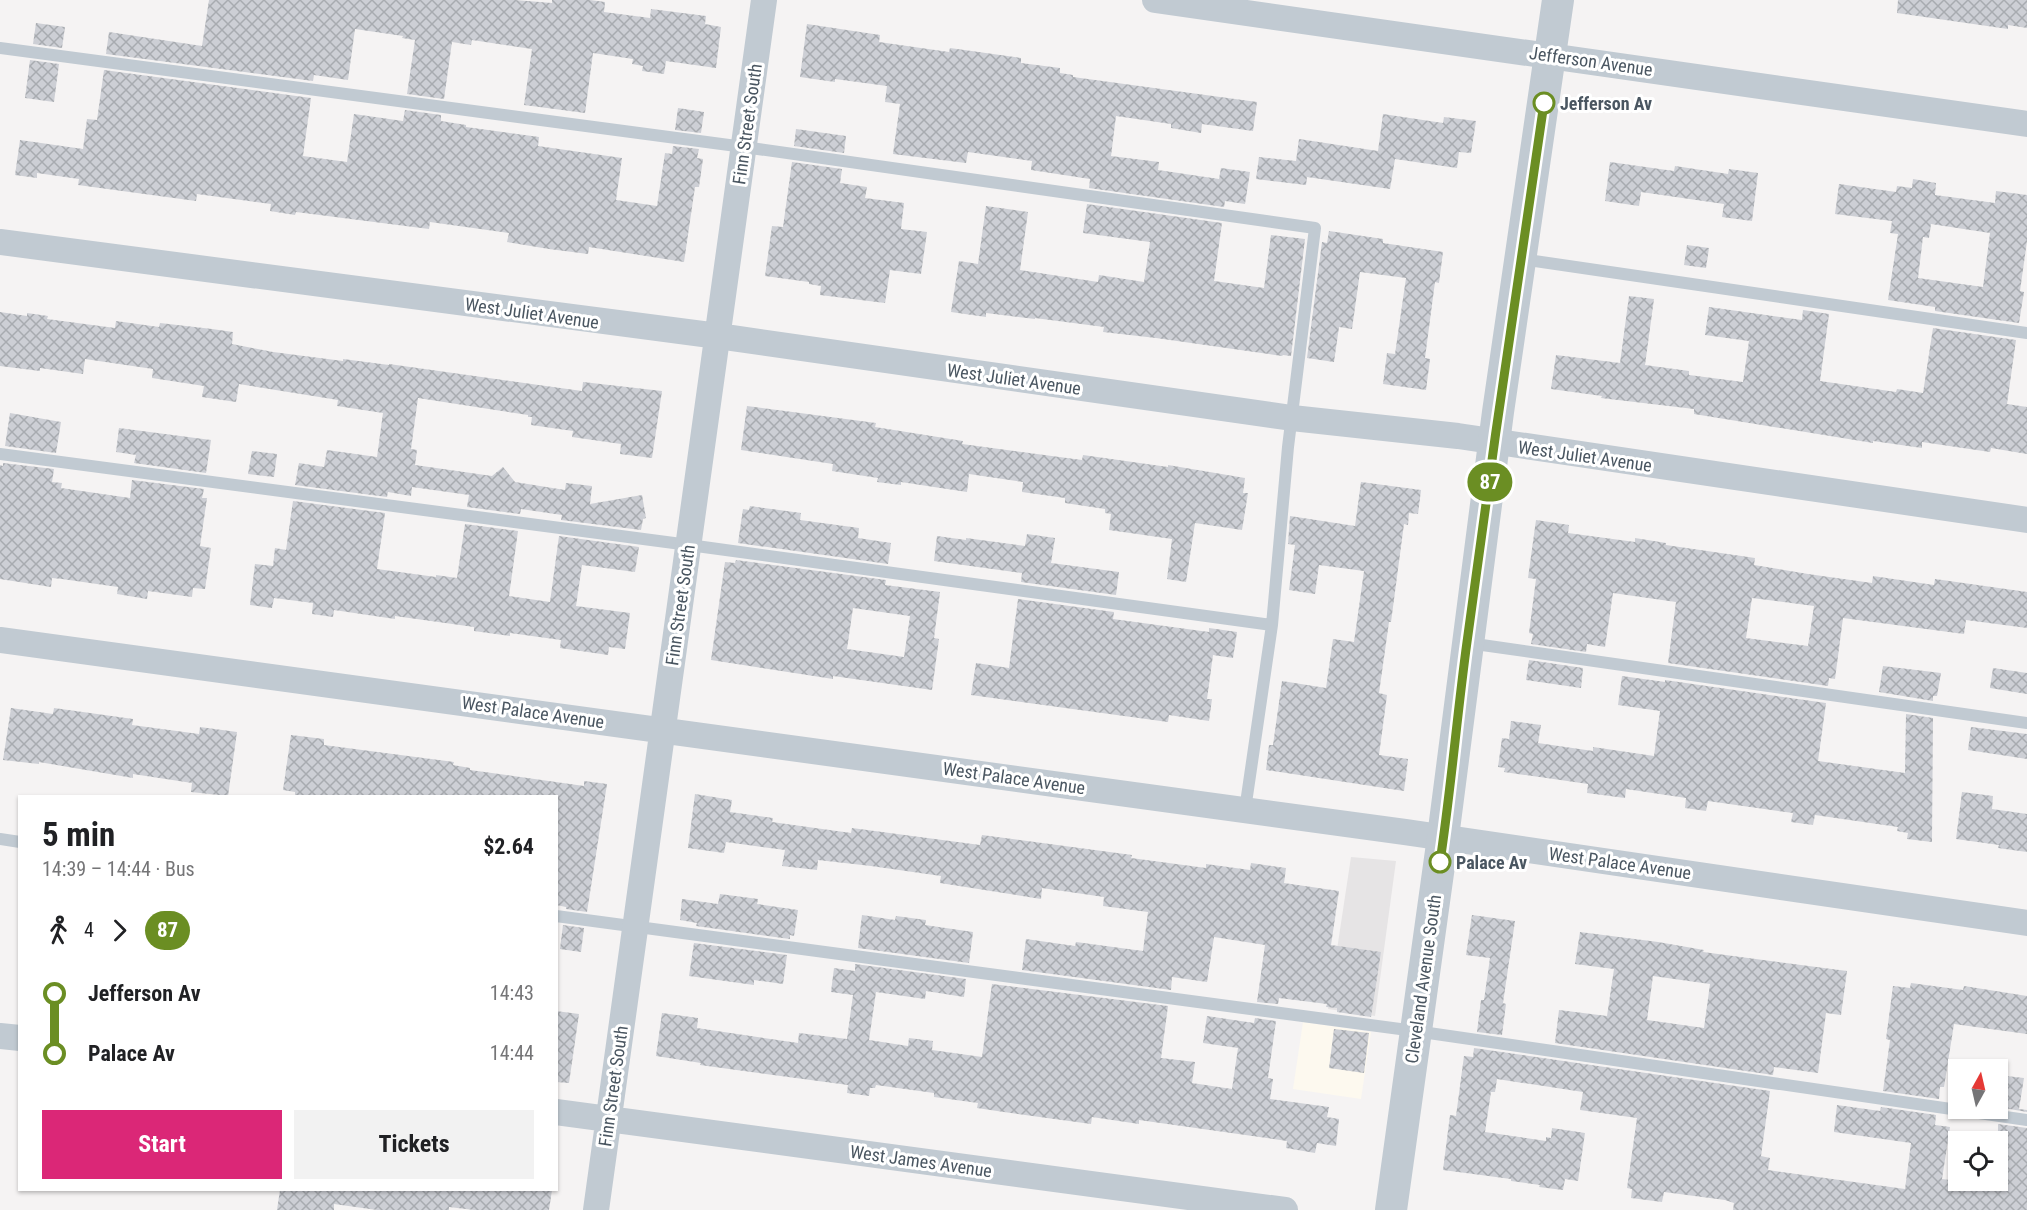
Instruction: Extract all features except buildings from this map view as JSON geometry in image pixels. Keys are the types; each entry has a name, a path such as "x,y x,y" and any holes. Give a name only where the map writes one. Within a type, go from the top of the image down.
{"street":[{"name":"Finn Street South","path":"596,1210 764,0"},
{"name":"Jefferson Avenue","path":"1155,0 2027,124"},
{"name":"Cleveland Avenue South","path":"1391,1210 1443,837 1494,442 1558,0"},
{"name":"West Juliet Avenue","path":"0,242 718,336 1292,418 1458,436 2027,520"},
{"name":"West Palace Avenue","path":"0,640 1443,837 2027,923"},
{"path":"0,1035 18,1038"},
{"name":"West James Avenue","path":"558,1112 1285,1210"}],"lane":[{"path":"0,48 744,147 1316,228 1292,418 1272,625 1245,810"},
{"path":"1521,259 2027,333"},
{"path":"0,454 1272,625"},
{"path":"1467,643 2027,723"},
{"path":"0,839 18,842"},
{"path":"558,916 1415,1031 2027,1120"}],"shaded area":[{"path":"1351,857 1396,861 1375,1016 1328,1009"},
{"path":"1303,1022 1371,1032 1361,1099 1293,1089"}],"bus line":[{"name":"87","path":"1440,862 1498,412 1544,103"}],"place":[{"name":"Jefferson Av","path":"1544,103"},
{"name":"Palace Av","path":"1440,862"}]}
